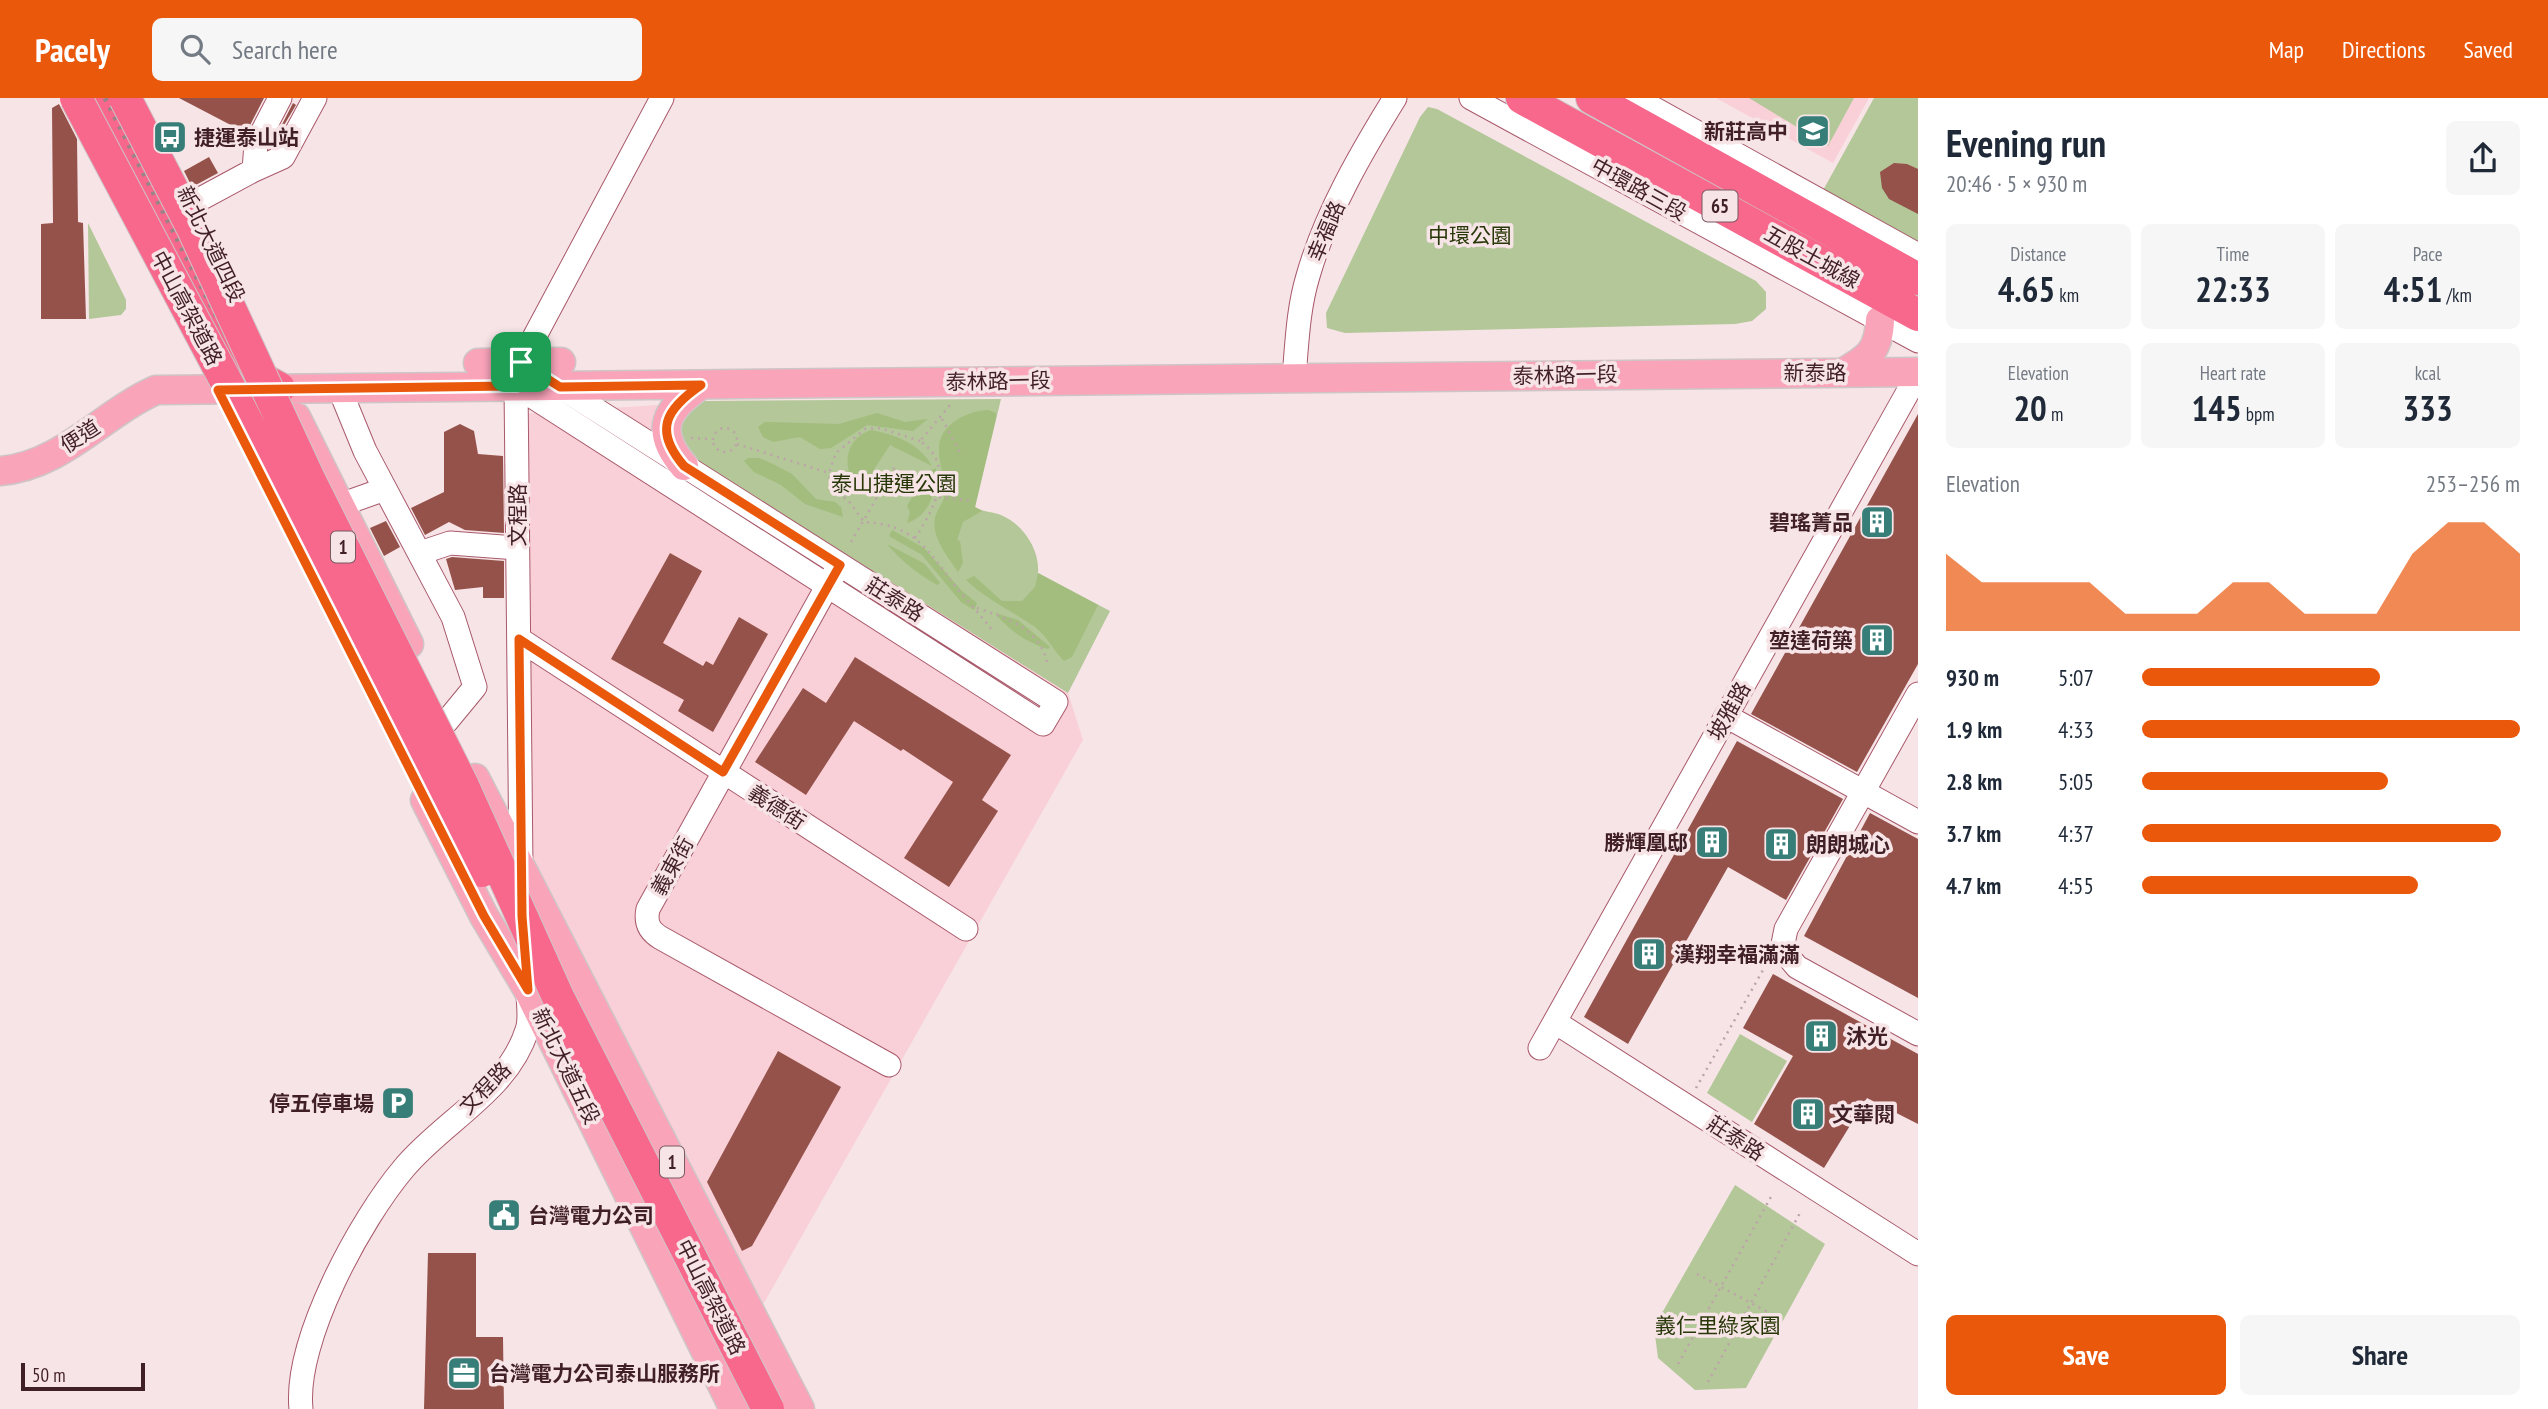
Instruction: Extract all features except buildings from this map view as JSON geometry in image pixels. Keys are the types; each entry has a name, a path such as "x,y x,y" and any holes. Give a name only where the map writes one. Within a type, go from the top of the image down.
{"highway":[{"name":"中山高架道路","path":"76,98 234,397 439,799 768,1409"},
{"path":"99,98 227,377 283,390"},
{"name":"中山高架道路","path":"125,98 193,229 309,479 463,786 543,993"},
{"name":"五股土城線","path":"1522,98 1918,315"},
{"name":"五股土城線","path":"1592,98 1918,279"}],"main road":[{"name":"1","path":"64,98 227,377"},
{"name":"新北大道四段","path":"138,98 283,390"},
{"path":"1843,372 1868,358 1880,337 1880,320"},
{"name":"泰林路一段","path":"478,363 518,374"},
{"name":"泰林路一段","path":"283,390 340,390 518,374 560,374 701,385 1713,373"},
{"name":"新泰路","path":"1713,373 1918,373"},
{"name":"便道","path":"0,471 35,463 72,446 132,400 156,390 227,377"},
{"name":"新北大道五段","path":"227,377 362,676 484,916 543,993 734,1409"},
{"path":"684,466 670,450 666,436 668,416 677,402 701,385"},
{"name":"1","path":"283,390 521,872 800,1409"},
{"path":"362,676 377,684 395,680 402,675 413,652"},
{"path":"718,1374 730,1346 741,1338 754,1340 775,1361"}],"street":[{"path":"254,170 257,161 256,144 280,98"},
{"path":"191,204 284,157 315,98"},
{"path":"518,374 662,98"},
{"name":"幸福路","path":"1294,377 1298,325 1308,276 1349,179 1395,98"},
{"name":"中環路三段","path":"1471,98 1918,341"},
{"path":"1635,98 1918,255"},
{"name":"坡雅路","path":"1540,1048 1918,373"},
{"name":"文程路","path":"301,1409 307,1352 325,1300 375,1209 405,1166 493,1085 514,1059 543,993 521,872 518,374"},
{"name":"莊泰路","path":"518,374 827,586 1043,724 1056,702 684,466 560,374"},
{"path":"340,390 365,451 453,617 475,687 447,721"},
{"path":"340,505 386,489"},
{"path":"420,553 450,543 517,548"},
{"name":"義東街","path":"840,565 648,909 648,926 661,938 889,1065"},
{"name":"義德街","path":"519,639 965,929"},
{"path":"1918,694 1784,939 1797,967 1918,1034"},
{"path":"1726,716 1918,821"},
{"name":"莊泰路","path":"1555,1022 1918,1254"}],"path":[{"path":"920,441 942,418 952,401"},
{"path":"942,418 962,456"},
{"path":"712,439 716,432 728,428 735,433 737,444"},
{"path":"864,522 848,500 832,490 829,473 836,453 865,429 880,428 920,441 930,448 939,472 939,497 915,538"},
{"path":"689,438 712,439"},
{"path":"712,439 721,452 728,452 737,444"},
{"path":"737,444 829,473"},
{"path":"851,542 896,465"},
{"path":"939,497 973,500"},
{"path":"864,522 890,523 915,538 977,608 993,633"},
{"path":"977,608 1004,617 1033,636 1045,649 1048,667"},
{"path":"1686,1106 1784,939"},
{"path":"1678,1364 1772,1195"},
{"path":"1709,1382 1800,1213"},
{"path":"1697,1274 1777,1318"}],"shaded area":[{"name":"新莊高中","path":"1716,98 1869,98 1833,163"},
{"path":"688,403 686,454 1068,693 1083,740 760,1310 508,822 504,415"}],"green space":[{"path":"1749,98 1854,98 1828,146"},
{"path":"1874,98 1918,98 1918,250 1821,194"},
{"name":"中環公園","path":"1428,107 1437,109 1756,281 1766,292 1766,309 1752,321 1735,324 1345,333 1327,328 1326,313 1420,117"},
{"path":"88,223 126,300 126,309 121,315 89,319"},
{"name":"泰山捷運公園","path":"1001,399 975,507 1009,519 1023,531 1033,547 1038,573 1110,611 1068,693 686,454 677,414 703,401"},
{"path":"988,410 996,413 996,418 975,507 982,511 963,522 957,540 960,541 963,563 958,572 941,546 934,525 945,493 939,455 940,441 943,433 955,421 971,413"},
{"path":"877,413 905,422 928,419 913,431 867,425 831,448 820,449 800,437 773,442 763,437 758,427 765,422 839,424"},
{"path":"871,430 906,441 920,451 932,466 890,445 869,477 860,479 850,475 850,447 858,437"},
{"path":"748,458 759,458 792,474 816,499 835,502 841,507 843,517 805,504 781,485 754,472 744,461"},
{"path":"936,468 931,501 922,514 907,523 910,512 907,506 926,473"},
{"path":"892,530 924,548 962,591 977,603 974,610 961,602 922,555 889,536"},
{"path":"887,544 925,564 940,583 937,585 917,572"},
{"path":"1038,573 1098,605 1072,657 1064,661 1035,627 966,580 974,576 1002,601 1022,601 1035,587"},
{"path":"995,613 1018,620 1050,647 1048,649 1026,639 1006,625"},
{"path":"1740,1034 1787,1061 1752,1122 1707,1093"},
{"name":"義仁里綠家園","path":"1735,1185 1825,1244 1746,1388 1695,1390 1658,1358 1654,1327"}],"railway":[{"path":"105,98 774,1409"}],"place":[{"name":"新莊高中","path":"1813,131"},
{"name":"捷運泰山站","path":"170,137"},
{"name":"碧瑤菁品","path":"1877,522"},
{"name":"堃達荷築","path":"1877,640"},
{"name":"勝輝凰邸","path":"1712,842"},
{"name":"朗朗城心","path":"1781,844"},
{"name":"漢翔幸福滿滿","path":"1649,954"},
{"name":"沐光","path":"1821,1036"},
{"name":"停五停車場","path":"398,1103"},
{"name":"文華閱","path":"1808,1114"},
{"name":"台灣電力公司","path":"504,1215"},
{"name":"台灣電力公司泰山服務所","path":"464,1373"}],"route":[{"path":"521,362 560,387 701,385 677,402 668,416 666,436 670,450 684,466 840,565 723,772 519,639 522,916 528,990 484,916 218,390 516,386 521,362"}]}
